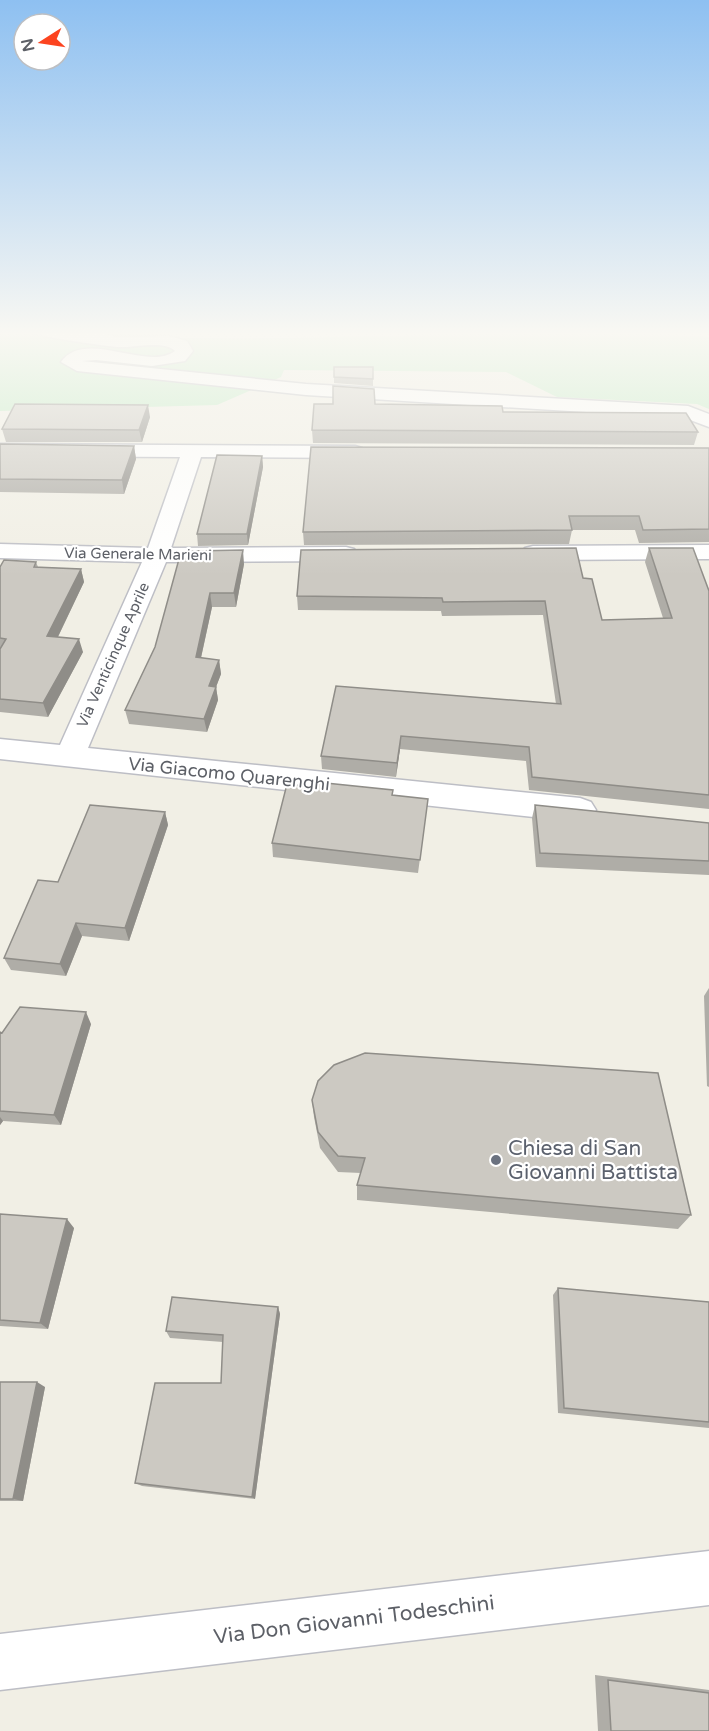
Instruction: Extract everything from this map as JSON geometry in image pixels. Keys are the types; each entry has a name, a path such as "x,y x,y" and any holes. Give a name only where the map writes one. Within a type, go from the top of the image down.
{"street":[{"path":"690,413 706,419"},
{"path":"0,450 373,452"},
{"name":"Via Venticinque Aprile","path":"69,757 157,555 193,451"},
{"name":"Via Generale Marieni","path":"0,551 157,555 368,554"},
{"path":"509,553 709,552"},
{"name":"Via Giacomo Quarenghi","path":"0,749 602,812"},
{"name":"Via Don Giovanni Todeschini","path":"0,1662 709,1578"}],"building":[{"path":"10,413 145,413 139,430 2,429"},
{"path":"313,413 646,413 686,413 698,432 312,430"},
{"path":"0,444 134,446 122,480 0,479"},
{"path":"311,447 709,448 709,529 643,530 639,516 569,516 572,530 303,532"},
{"path":"217,455 262,456 247,534 197,534"},
{"path":"576,548 583,578 592,579 602,620 672,618 649,548 693,548 709,591 709,795 532,777 529,747 401,736 397,763 321,756 336,686 561,704 545,601 443,602 442,598 297,596 301,550"},
{"path":"243,550 234,593 210,593 196,657 219,660 209,686 216,687 204,719 125,710 155,647 179,559 190,559 192,551"},
{"path":"4,560 36,562 34,567 81,569 47,636 79,639 43,703 0,699 0,649 6,639 0,638 0,567"},
{"path":"316,782 393,790 392,795 428,799 420,860 272,843 287,784 314,787"},
{"path":"90,805 165,812 125,928 76,923 60,964 4,958 38,880 58,882"},
{"path":"535,805 709,823 709,861 540,853"},
{"path":"20,1007 86,1012 54,1115 0,1111 0,1032 2,1033"},
{"name":"Chiesa di San Giovanni Battista","path":"365,1053 658,1073 691,1215 357,1185 365,1158 338,1156 318,1132 312,1100 318,1081 334,1065"},
{"path":"0,1214 67,1219 40,1323 0,1320"},
{"path":"558,1288 709,1302 709,1422 564,1408"},
{"path":"172,1297 278,1307 252,1497 135,1483 155,1383 221,1383 223,1335 166,1331"},
{"path":"0,1382 37,1382 13,1499 0,1499"},
{"path":"608,1680 709,1693 709,1731 611,1731"}],"place":[{"name":"Chiesa di San Giovanni Battista","path":"496,1160"}]}
